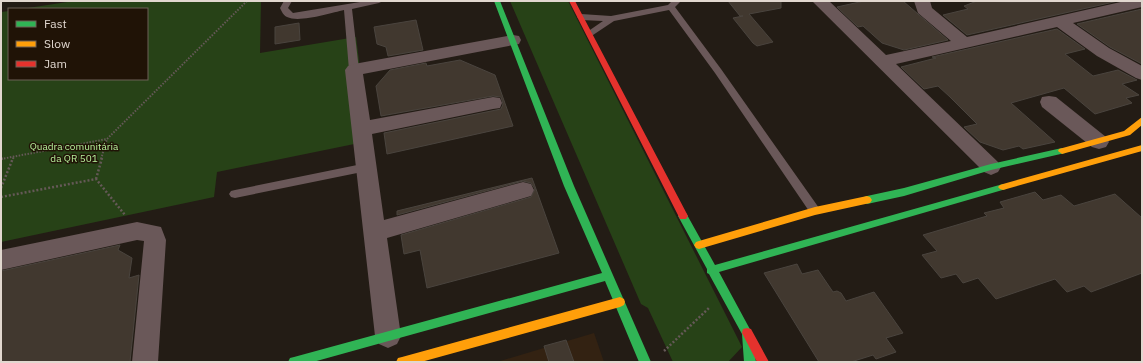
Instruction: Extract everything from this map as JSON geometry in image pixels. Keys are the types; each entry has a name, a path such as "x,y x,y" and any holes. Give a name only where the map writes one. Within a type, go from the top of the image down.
{"main road":[{"path":"497,1 569,186 644,360"},
{"path":"572,1 711,270 763,362"},
{"path":"699,245 816,211 904,192 991,167 1099,142 1127,133 1142,120"},
{"path":"711,270 1142,148"},
{"path":"294,362 608,276"},
{"path":"402,362 620,302"},
{"path":"747,333 750,362"}],"street":[{"path":"820,1 991,167"},
{"path":"922,1 924,10 963,42"},
{"path":"1083,1 1098,12"},
{"path":"882,62 963,42 1142,2"},
{"path":"1060,21 1103,52 1142,74"},
{"path":"388,336 354,70 513,40"},
{"path":"1049,102 1099,142"},
{"path":"362,129 493,103"},
{"path":"375,232 523,190"},
{"path":"1,260 137,231 153,234 155,240 145,362"}],"lane":[{"path":"288,1 284,8 286,13 291,16 300,16 348,8 379,1"},
{"path":"581,17 610,19 674,4 718,71 816,211"},
{"path":"348,8 354,70"},
{"path":"590,34 610,19"},
{"path":"235,194 367,167"}],"path":[{"path":"96,179 107,139 247,1"},
{"path":"1,158 107,139"},
{"path":"1,188 14,156"},
{"path":"1,197 96,179"},
{"path":"96,179 137,231"},
{"path":"644,360 662,353 710,307 730,302"}],"shaded area":[{"path":"594,333 604,362 497,362"}],"green space":[{"name":"Quadra comunitária da QR 501","path":"74,1 261,1 260,53 356,37 369,141 217,172 214,197 1,242 1,12 8,11 8,80 148,80 148,8 28,8"},
{"path":"510,1 568,1 742,347 728,362 673,362 648,308 641,304"}],"building":[{"path":"728,1 781,1 781,8 749,14 773,42 757,46 753,43 733,18 743,16 740,16"},
{"path":"864,1 903,1 948,40 904,50 882,43 863,26 858,27 837,7"},
{"path":"977,1 1118,1 967,35 943,15 968,9 964,6"},
{"path":"1142,9 1142,64 1110,47 1077,24"},
{"path":"416,20 423,50 388,56 386,47 377,44 374,27"},
{"path":"299,23 300,40 275,44 275,27"},
{"path":"1057,29 1085,49 1065,54 1093,76 1118,70 1137,80 1122,84 1139,95 1126,98 1132,103 1095,114 1064,88 1011,103 1055,142 1023,149 1019,146 1003,150 980,142 964,127 977,124 950,97 938,86 924,89 901,67 936,58 932,57"},
{"path":"460,60 495,75 513,126 387,154 384,133 501,109 503,104 501,97 493,96 381,116 376,86 390,70 426,63 427,66"},
{"path":"532,178 559,253 427,288 420,250 404,254 401,235 531,197 535,189 531,183 523,181 397,215 397,211"},
{"path":"1035,192 1043,200 1061,195 1074,206 1115,194 1142,218 1142,273 1091,292 1084,286 1067,292 1055,279 996,299 978,278 963,283 956,274 941,278 922,255 937,251 923,235 987,216 984,213 1004,208 1000,202"},
{"path":"120,245 118,250 132,258 129,278 139,275 130,362 1,362 1,271"},
{"path":"797,264 802,274 818,270 833,292 837,291 841,293 846,301 874,292 903,333 886,338 896,352 876,359 873,355 851,362 819,362 764,273"},
{"path":"566,340 574,362 549,362 544,346"}],"traffic: fast":[{"path":"497,1 569,186 645,362"},
{"path":"867,200 904,192 991,167 1062,151"},
{"path":"711,270 1003,187"},
{"path":"683,216 747,333 750,362"},
{"path":"294,362 608,276"}],"traffic: slow":[{"path":"1062,151 1127,133 1142,120"},
{"path":"1003,187 1142,148"},
{"path":"699,245 815,211 867,200"},
{"path":"402,362 620,302"}],"traffic: jam":[{"path":"572,1 683,216"},
{"path":"747,333 763,362"}]}
